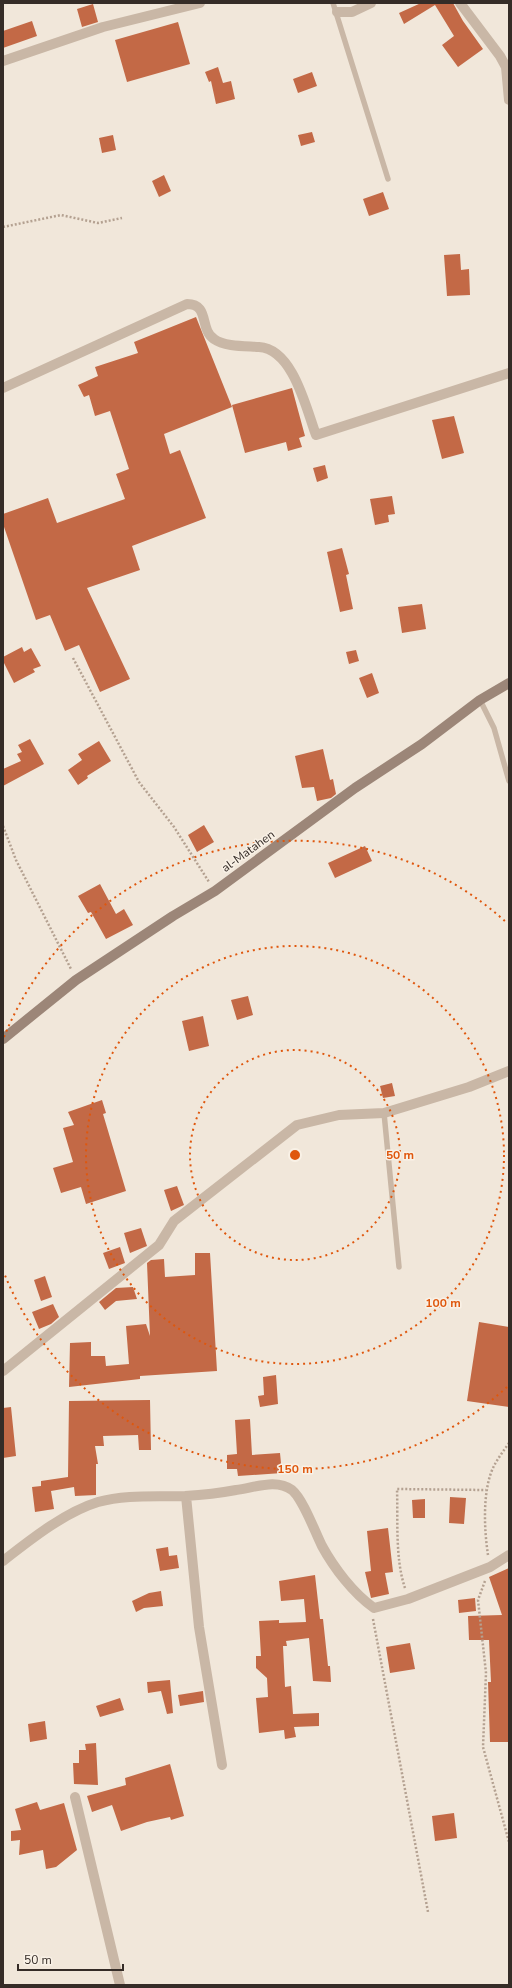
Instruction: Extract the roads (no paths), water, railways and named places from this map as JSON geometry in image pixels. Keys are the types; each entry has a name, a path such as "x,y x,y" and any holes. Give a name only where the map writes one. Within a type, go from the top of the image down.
{"main road":[{"name":"al-Matahen","path":"3,1039 76,980 172,916 215,891 355,788 422,744 480,700 509,683"}],"street":[{"path":"3,61 103,27 200,3"},
{"path":"335,8 352,12 371,3"},
{"path":"460,3 506,67 509,100"},
{"path":"3,388 187,304 194,304 199,307 207,330 212,338 220,343 265,347 277,355 288,366 298,386 316,435 509,373"},
{"path":"3,1371 159,1245 174,1221 297,1125 339,1115 384,1113 469,1087 509,1072"},
{"path":"3,1561 52,1525 98,1502 153,1496 186,1496 278,1484 293,1491 307,1514 322,1546 338,1570 364,1601 374,1608 408,1599 490,1567 509,1555"},
{"path":"186,1496 199,1627 222,1765"},
{"path":"75,1797 120,1985"}],"lane":[{"path":"335,8 388,179"},
{"path":"480,700 494,728 509,781"},
{"path":"384,1113 400,1267"}]}
